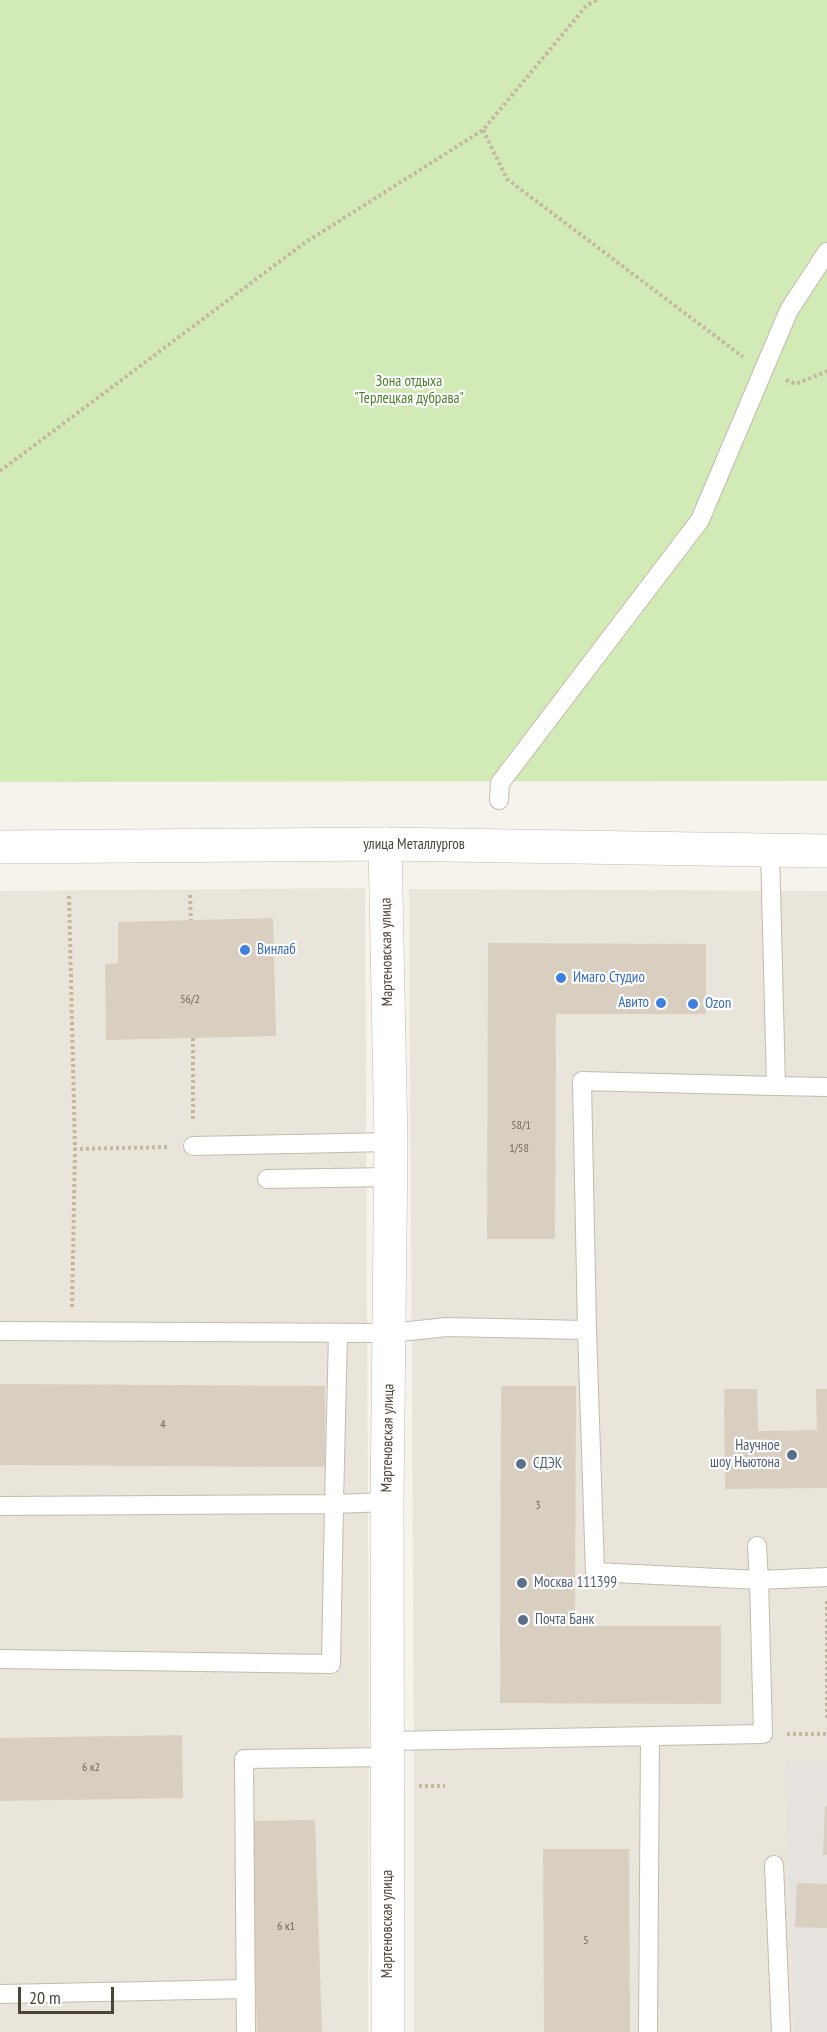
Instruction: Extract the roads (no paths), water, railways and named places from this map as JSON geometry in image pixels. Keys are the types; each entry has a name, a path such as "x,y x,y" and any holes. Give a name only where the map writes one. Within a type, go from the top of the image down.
{"street":[{"name":"улица Металлургов","path":"0,847 385,844 827,851"},
{"name":"Мартеновская улица","path":"385,844 391,1142 387,1502 388,2032"}],"lane":[{"path":"498,800 500,783 514,763 700,520 789,310 827,252"},
{"path":"770,850 776,1086"},
{"path":"827,1087 582,1081 595,1572 759,1580 827,1577"},
{"path":"193,1146 391,1142"},
{"path":"267,1179 390,1177"},
{"path":"0,1331 390,1333 447,1327 587,1330"},
{"path":"0,1659 332,1665 338,1333"},
{"path":"0,1506 387,1502"},
{"path":"246,2032 244,1759 388,1749 650,1736 763,1734 757,1546"},
{"path":"648,2032 650,1736"},
{"path":"774,1865 781,2032"},
{"path":"0,1994 246,1989"}],"place":[{"name":"Винлаб","path":"245,950"},
{"name":"Имаго Студио","path":"561,978"},
{"name":"Авито","path":"661,1003"},
{"name":"Ozon","path":"693,1004"},
{"name":"Научное шоу Ньютона","path":"792,1455"},
{"name":"СДЭК","path":"521,1464"},
{"name":"Москва 111399","path":"522,1583"},
{"name":"Почта Банк","path":"523,1620"}],"park label":[{"name":"Зона отдыха \"Терлецкая дубрава\"","path":"409,390"}]}
